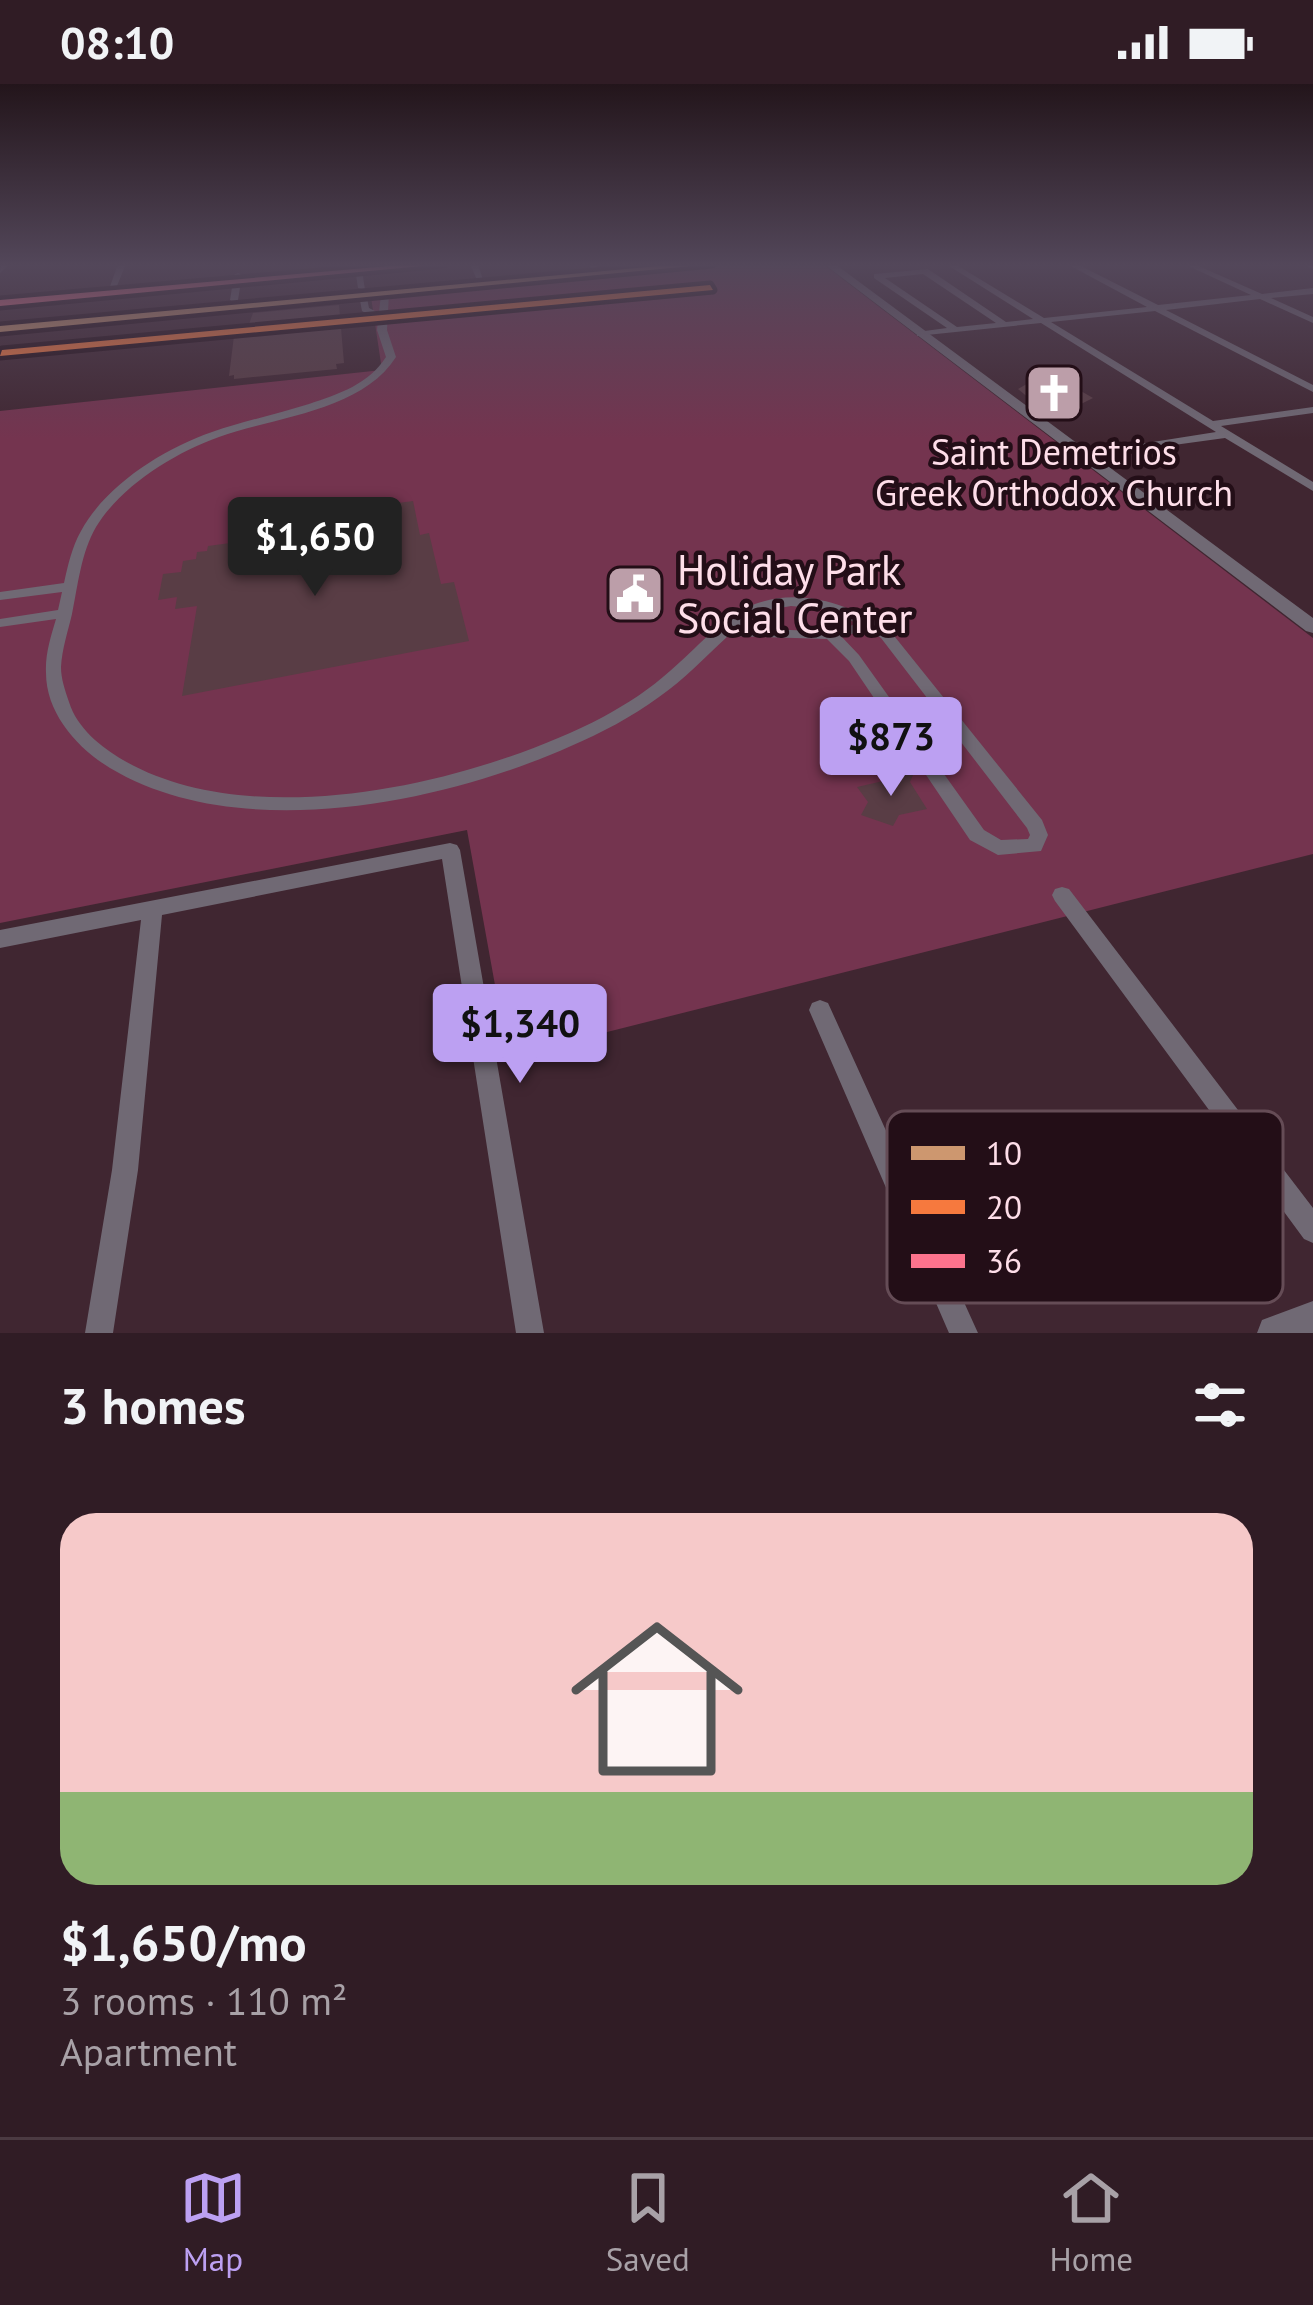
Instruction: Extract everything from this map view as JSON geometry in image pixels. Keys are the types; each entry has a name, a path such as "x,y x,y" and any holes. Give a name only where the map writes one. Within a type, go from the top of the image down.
{"main road":[{"path":"0,325 63,322"}],"street":[{"path":"383,322 391,357 385,372 332,398 199,440 129,484 92,525 77,552 53,680 72,728 108,759 165,786 225,803 298,805 370,796 510,762 650,696 753,612 827,604 874,625 1034,825 1039,835 1034,846 998,848 977,835 854,658 832,635"},
{"path":"905,322 1313,627"},
{"path":"944,322 955,330"},
{"path":"920,334 1020,322"},
{"path":"1046,322 1313,487"},
{"path":"1184,322 1313,389"},
{"path":"1211,424 1313,410"},
{"path":"1083,455 1226,434"},
{"path":"0,596 69,586"},
{"path":"753,612 764,634"},
{"path":"0,623 65,613"},
{"path":"728,632 832,635 874,625"},
{"path":"0,939 450,850 530,1333"},
{"path":"1063,896 1223,1111"},
{"path":"99,1333 125,1170 152,908"},
{"path":"820,1010 887,1160"},
{"path":"1283,1191 1313,1231"},
{"path":"951,1303 964,1333"},
{"path":"1275,1333 1313,1319"}],"shaded area":[{"path":"375,322 899,322 1313,638 1313,854 508,1057 467,830 0,923 0,411 382,370"}],"building":[{"path":"250,322 340,322 344,363 336,364 337,369 234,379 229,376 235,328 248,327"},
{"name":"Saint Demetrios Greek Orthodox Church","path":"1032,381 1067,383 1093,398 1071,409 1036,404 1018,389"},
{"path":"413,501 420,535 429,533 441,584 454,582 469,641 182,696 197,606 175,609 177,597 158,600 163,574 181,572 183,561 196,559 197,552 207,551 208,546 274,537 273,548 305,543 304,516"},
{"path":"900,770 913,775 910,782 927,809 899,815 893,826 861,815 868,802 857,787 896,778"}],"transit line":[{"name":"10","path":"0,329 73,322"},
{"name":"20","path":"2,353 337,322"}],"place":[{"name":"Saint Demetrios Greek Orthodox Church","path":"1054,393"},
{"name":"Holiday Park Social Center","path":"635,594"}]}
